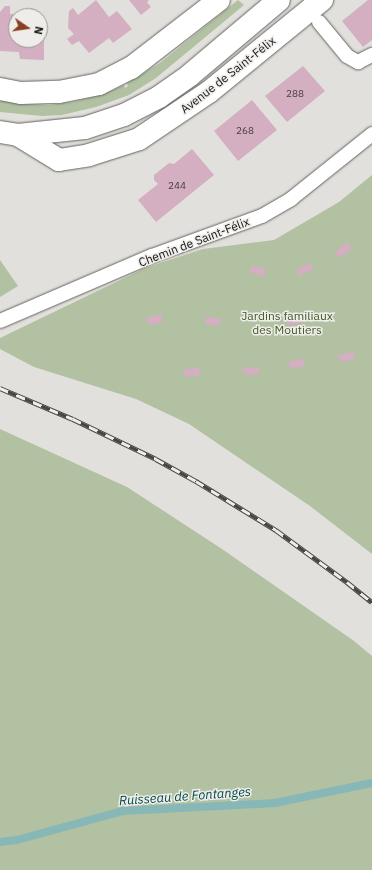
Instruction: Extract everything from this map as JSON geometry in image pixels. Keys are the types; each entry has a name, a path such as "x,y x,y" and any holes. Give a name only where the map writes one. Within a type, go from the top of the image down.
{"street":[{"path":"0,88 21,93 59,92 99,84 131,68 219,0"},
{"name":"Avenue de Saint-Félix","path":"9,134 85,128 124,115 159,97 190,75 279,0"},
{"name":"Avenue de Saint-Félix","path":"9,134 59,164 139,139 209,92 322,0"}],"lane":[{"path":"319,22 347,56 358,62 372,55"},
{"name":"Chemin de Saint-Félix","path":"0,321 152,256 262,216 291,199 372,134"}],"green space":[{"path":"238,0 244,5 156,78 129,95 96,107 62,115 42,116 0,112 0,99 25,104 49,105 72,102 104,94 124,85 125,88 128,86 127,83 160,63"},
{"name":"Jardins familiaux des Moutiers","path":"372,175 372,554 310,506 189,424 136,399 34,367 0,349 0,338 145,268 203,249 274,240 339,202"},
{"path":"0,260 18,286 0,297"},
{"path":"0,429 127,487 222,549 354,641 372,656 372,870 0,870"}],"building":[{"path":"96,0 109,17 117,11 132,29 113,43 109,38 89,53 79,41 72,45 67,39 74,34 68,28 69,11 73,8 78,15"},
{"path":"129,0 149,0 147,2 151,7 141,15"},
{"path":"368,0 372,0 372,40 363,47 342,21"},
{"path":"5,6 10,6 10,8 8,8 8,48 44,48 44,60 20,59 19,52 0,51 0,12"},
{"path":"303,66 325,91 287,122 265,96"},
{"path":"252,100 277,130 238,161 214,131"},
{"path":"192,149 214,175 156,222 138,200 158,184 154,180 154,175 169,163 174,164"},
{"path":"347,242 352,248 340,258 335,252"},
{"path":"311,263 313,270 299,276 296,269"},
{"path":"252,265 267,270 264,277 250,272"},
{"path":"161,314 163,322 148,325 146,318"},
{"path":"302,316 302,323 287,325 286,318"},
{"path":"206,317 221,318 220,326 205,324"},
{"path":"353,352 355,359 340,362 338,355"},
{"path":"304,359 304,367 289,368 289,361"},
{"path":"259,367 259,374 244,375 243,368"},
{"path":"199,368 200,376 185,377 184,369"}],"waterway":[{"name":"Ruisseau de Fontanges","path":"0,842 17,840 123,811 275,803 372,783"}],"railway":[{"path":"0,388 73,419 156,459 196,481 276,530 372,602"}]}
